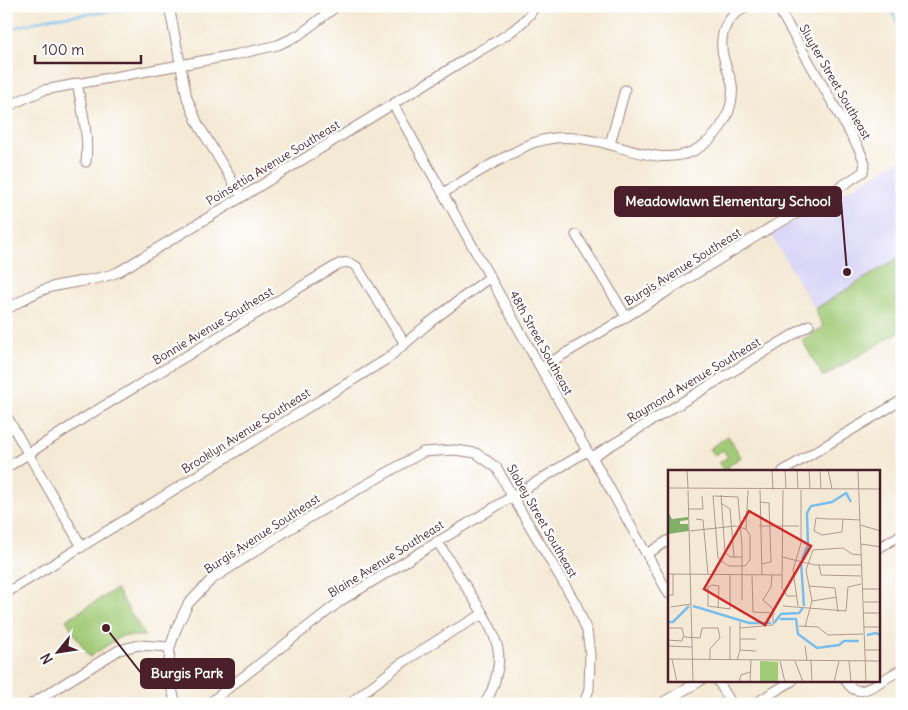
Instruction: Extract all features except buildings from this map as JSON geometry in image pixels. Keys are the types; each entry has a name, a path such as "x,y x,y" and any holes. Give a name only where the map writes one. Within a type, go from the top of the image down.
{"street":[{"path":"169,6 187,98 198,124 242,197"},
{"path":"6,108 44,90 278,45 299,35 337,6"},
{"name":"Poinsettia Avenue Southeast","path":"6,310 52,287 108,276 118,272 502,38 534,10 535,6"},
{"path":"443,194 502,158 534,142 557,138 578,139 610,144 631,151 663,157 688,154 702,146 713,137 722,125 730,107 732,85 723,56 721,39 725,27 735,14 748,6"},
{"name":"Sluyter Street Southeast","path":"777,6 859,150 865,163 863,172"},
{"path":"78,83 87,141 86,162"},
{"path":"610,144 625,90"},
{"name":"48th Street Southeast","path":"393,104 668,592"},
{"name":"Burgis Avenue Southeast","path":"541,368 626,318 773,226 811,206 863,172"},
{"path":"576,235 626,318"},
{"name":"Bonnie Avenue Southeast","path":"6,468 84,418 337,265 345,262 351,262 356,267 405,344"},
{"name":"Brooklyn Avenue Southeast","path":"6,593 387,359 429,323 490,277"},
{"name":"Raymond Avenue Southeast","path":"590,454 809,325"},
{"path":"785,470 902,400"},
{"path":"6,415 82,547"},
{"name":"Burgis Avenue Southeast","path":"176,704 171,686 170,647 188,604 211,580 291,528 424,452 455,450"},
{"name":"Slobey Street Southeast","path":"455,450 476,453 496,468 576,604 586,628 590,654 588,689 584,704"},
{"name":"Blaine Avenue Southeast","path":"208,704 342,600 512,496 590,454"},
{"path":"880,547 902,534"},
{"path":"647,554 668,541"},
{"path":"437,542 483,614 498,649 498,667 494,685 484,704"},
{"path":"349,704 399,665 483,614"},
{"path":"31,704 119,650 139,645 170,647"},
{"path":"847,682 857,691 865,691 902,669"},
{"path":"660,704 698,682"},
{"path":"719,682 732,704"},
{"path":"754,704 790,682"}],"shaded area":[{"path":"902,159 902,330 823,377 802,340 823,327 815,309 771,235"}],"green space":[{"path":"902,248 902,330 823,377 802,340 823,327 815,309 901,256 900,249"},
{"path":"728,436 741,457 728,466 730,470 722,470 719,463 728,457 723,450 714,455 709,449"},
{"path":"116,589 145,636 122,636 89,657 66,620"}],"waterway":[{"path":"888,6 902,30"},
{"path":"6,30 51,18 156,8"}],"place":[{"name":"Meadowlawn Elementary School","path":"847,272"},
{"name":"Burgis Park","path":"106,628"}]}
